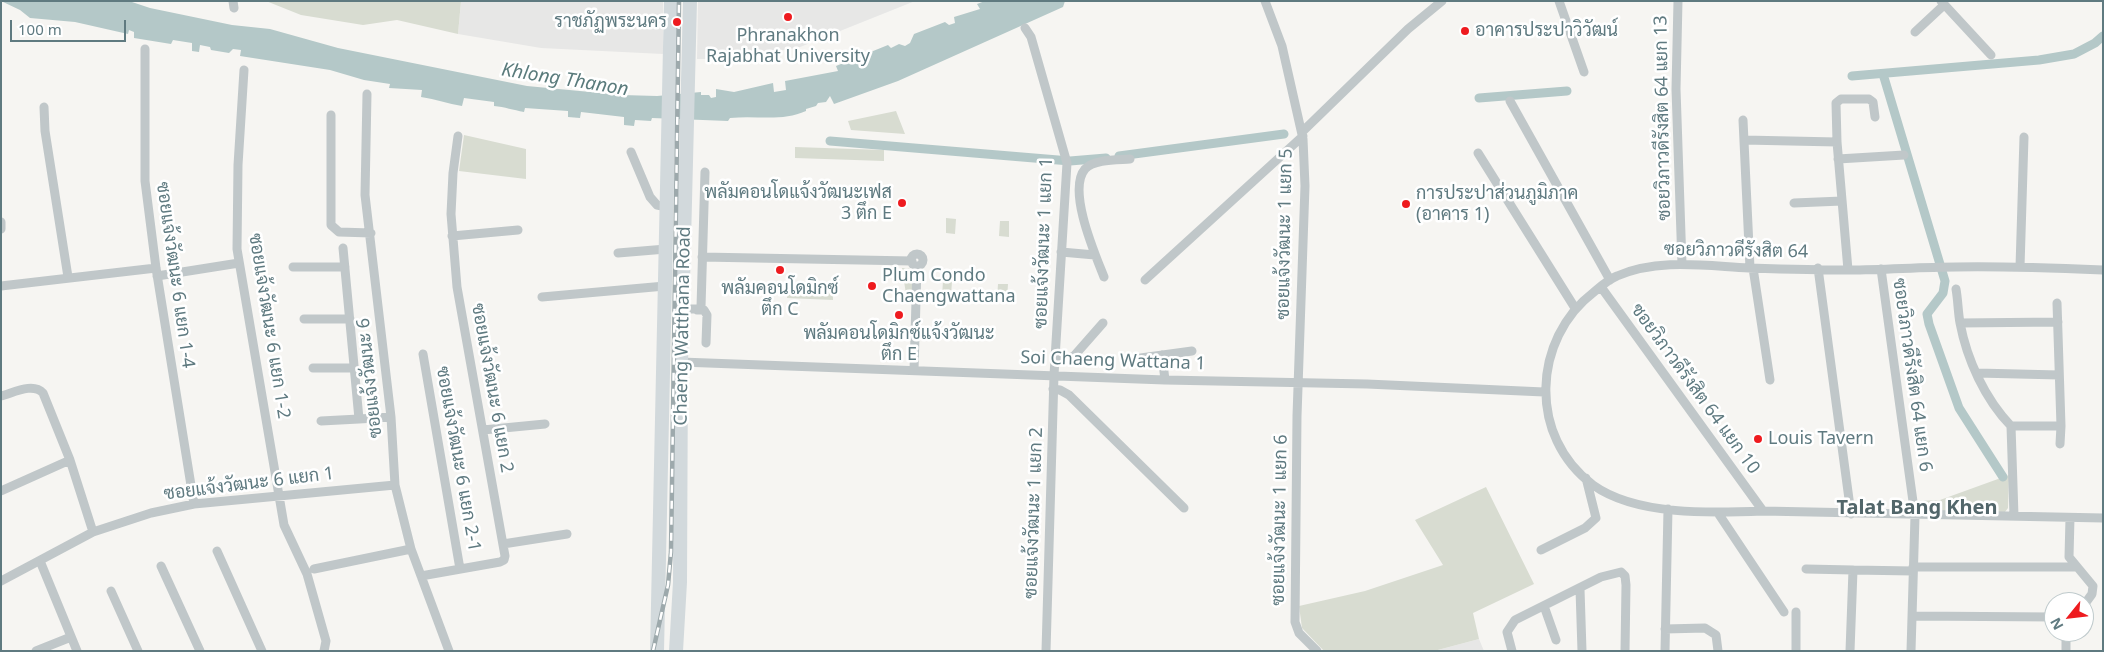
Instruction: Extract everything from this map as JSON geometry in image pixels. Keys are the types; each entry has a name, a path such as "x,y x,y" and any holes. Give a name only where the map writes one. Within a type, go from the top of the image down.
{"main road":[{"name":"Chaeng Watthana Road","path":"656,650 671,1"},
{"name":"Chaeng Watthana Road","path":"676,651 680,575 681,362 690,1"}],"street":[{"name":"ซอยแจ้งวัฒนะ 1 แยก 5","path":"1265,1 1282,46 1302,134 1305,186 1298,382"},
{"path":"1145,280 1302,134 1408,29 1442,1"},
{"path":"1559,1 1584,72"},
{"name":"ซอยวิภาวดีรังสิต 64 แยก 13","path":"1678,1 1676,84 1682,264"},
{"path":"1915,32 1943,3 1991,55"},
{"name":"ซอยแจ้งวัฒนะ 1 แยก 1","path":"1025,28 1031,37 1067,163 1054,375"},
{"name":"ซอยแจ้งวัฒนะ 6 แยก 1-4","path":"145,50 145,181 156,272 194,504"},
{"name":"ซอยแจ้งวัฒนะ 6 แยก 1-2","path":"244,70 237,198 237,249 284,525 307,574 326,641 324,651"},
{"name":"ซอยแจ้งวัฒนะ 6","path":"367,94 365,195 371,233 391,417 395,485 411,549 449,651"},
{"path":"1848,270 1838,159 1836,103 1839,100 1872,100 1874,117"},
{"path":"1510,101 1610,280"},
{"path":"44,107 45,131 68,277"},
{"path":"331,114 332,225 339,232 371,233"},
{"path":"1743,120 1751,268 1770,380"},
{"name":"ซอยแจ้งวัฒนะ 6 แยก 2","path":"458,136 453,173 452,236 457,287 503,544"},
{"path":"2020,267 2024,137"},
{"path":"1744,140 1837,142"},
{"path":"631,152 650,197 657,205 667,206"},
{"path":"1478,153 1574,308"},
{"path":"1838,159 1904,155"},
{"path":"1104,277 1080,206 1082,176 1084,170 1094,164 1130,159"},
{"path":"696,310 700,308 701,304 705,172"},
{"path":"1794,203 1842,201"},
{"path":"1,222 1,228"},
{"path":"452,236 518,230"},
{"path":"343,248 359,419"},
{"path":"618,253 666,249"},
{"path":"1061,252 1095,255"},
{"path":"702,257 914,264 914,370"},
{"path":"1,286 68,277 156,272 239,263"},
{"name":"ซอยวิภาวดีรังสิต 64","path":"2103,270 2020,267 1848,270 1751,268 1682,264 1660,265 1617,276 1601,286 1574,308 1551,351 1546,370 1544,392 1552,434 1568,460 1594,486 1624,500 1668,510 1718,513 1763,511 1914,516 2103,518"},
{"path":"293,267 345,267"},
{"path":"1818,268 1851,514"},
{"name":"ซอยวิภาวดีรังสิต 64 แยก 6","path":"1881,269 1914,516 1911,651"},
{"path":"542,297 665,286"},
{"name":"ซอยวิภาวดีรังสิต 64 แยก 10","path":"1601,286 1763,511"},
{"path":"1956,289 1965,346 1998,412 2011,426 2014,516"},
{"path":"2057,303 2060,444"},
{"path":"682,309 704,310 707,315 706,344"},
{"path":"304,319 350,319"},
{"path":"1960,322 2058,322"},
{"path":"1055,363 1074,356 1103,323"},
{"path":"1126,360 1192,351"},
{"name":"ซอยแจ้งวัฒนะ 6 แยก 2-1","path":"423,354 460,568"},
{"path":"1162,355 1165,380"},
{"name":"Soi Chaeng Wattana 1","path":"681,362 1544,392"},
{"path":"313,368 354,368"},
{"path":"1977,373 2059,375"},
{"name":"ซอยแจ้งวัฒนะ 1 แยก 2","path":"1046,651 1054,375"},
{"name":"ซอยแจ้งวัฒนะ 1 แยก 6","path":"1298,382 1295,622 1299,633 1316,651"},
{"path":"1,396 30,388 40,390 70,460 92,532"},
{"path":"1053,390 1060,390 1069,395 1184,508"},
{"path":"321,421 391,417"},
{"path":"483,430 545,424"},
{"path":"2011,426 2060,426"},
{"path":"1,491 70,460"},
{"path":"1541,550 1586,528 1596,518 1586,478"},
{"name":"ซอยแจ้งวัฒนะ 6 แยก 1","path":"1,582 92,532 151,513 194,504 395,485"},
{"path":"1665,651 1668,510"},
{"path":"1718,513 1784,612"},
{"path":"2070,518 2069,557 2075,567 2093,586 2092,592"},
{"path":"420,576 502,561 506,556 503,544 567,534"},
{"path":"314,569 411,549"},
{"path":"217,551 262,651"},
{"path":"40,561 77,651"},
{"path":"161,566 200,651"},
{"path":"1806,569 2075,567"},
{"path":"1850,651 1853,570"},
{"path":"1512,651 1507,632 1508,626 1515,620 1613,572 1621,572 1626,576 1625,651"},
{"path":"1580,589 1582,651"},
{"path":"111,591 138,651"},
{"path":"1544,606 1556,640"},
{"path":"1796,612 1796,651"},
{"path":"1912,616 2044,617"},
{"path":"1665,629 1710,629 1716,635 1718,651"},
{"path":"36,651 70,637"}],"shaded area":[{"path":"1,1 129,1 150,8 232,25 270,29 338,48 527,86 622,95 657,96 701,92 701,95 709,95 711,98 716,97 716,89 734,92 773,83 774,92 786,90 785,81 838,71 836,66 888,45 891,48 899,44 905,46 910,43 914,34 945,22 949,25 955,23 954,17 980,9 977,4 985,1 1065,1 1063,7 898,81 834,104 830,96 826,102 818,103 816,106 806,109 806,111 788,116 740,117 730,118 728,121 652,118 651,121 635,120 634,126 624,125 624,117 581,112 580,118 568,117 568,111 525,108 524,112 494,106 494,102 464,98 462,106 421,97 422,90 389,88 390,84 364,80 330,70 240,56 241,50 233,49 229,53 211,50 210,47 200,45 199,52 192,51 192,43 173,40 171,44 134,38 134,32 129,30 128,34 75,22 30,18 20,10"},
{"path":"266,1 461,1 458,34 397,20 363,25 301,15"},
{"path":"461,1 663,1 663,54 541,48 458,34"},
{"name":"Phranakhon Rajabhat University","path":"698,1 915,1 800,47 736,59 697,59"},
{"path":"896,111 905,134 851,130 848,121"},
{"path":"464,135 526,149 526,179 459,171"},
{"path":"795,147 884,150 884,161 795,158"},
{"path":"946,218 956,219 955,234 946,233"},
{"path":"1000,221 1009,221 1009,237 999,236"},
{"path":"902,268 914,269 913,294 906,294"},
{"path":"943,281 952,281 951,296 942,296"},
{"path":"998,284 1008,284 1007,299 997,299"},
{"path":"787,291 833,292 833,300 787,298"},
{"path":"2009,475 2008,508 2005,512 1917,511 1916,501 1940,500"},
{"path":"1486,487 1534,584 1473,613 1479,639 1434,651 1324,651 1302,628 1299,606 1365,591 1443,565 1415,520"},
{"path":"1479,639 1484,651 1434,651"}],"waterway":[{"path":"1852,76 2039,60 2074,54 2095,43 2103,36"},
{"path":"1883,74 1945,281 1943,293 1927,314 1929,324 1959,408 2003,477"},
{"path":"1479,98 1567,91"},
{"path":"1119,156 1284,134"},
{"path":"830,141 1070,161 1106,158"}],"railway":[{"path":"653,651 668,585 671,552 679,1"}],"place":[{"name":"Phranakhon Rajabhat University","path":"788,17"},
{"name":"ราชภัฏพระนคร","path":"677,22"},
{"name":"อาคารประปาวิวัฒน์","path":"1465,31"},
{"name":"พลัมคอนโดแจ้งวัฒนะเฟส 3 ตึก E","path":"902,203"},
{"name":"การประปาส่วนภูมิภาค (อาคาร 1)","path":"1406,204"},
{"name":"พลัมคอนโดมิกซ์ ตึก C","path":"780,270"},
{"name":"Plum Condo Chaengwattana","path":"872,286"},
{"name":"พลัมคอนโดมิกซ์แจ้งวัฒนะ ตึก E","path":"899,315"},
{"name":"Louis Tavern","path":"1758,439"}],"district":[{"name":"Talat Bang Khen","path":"1917,508"}],"water label":[{"name":"Khlong Thanon","path":"565,80"}]}
